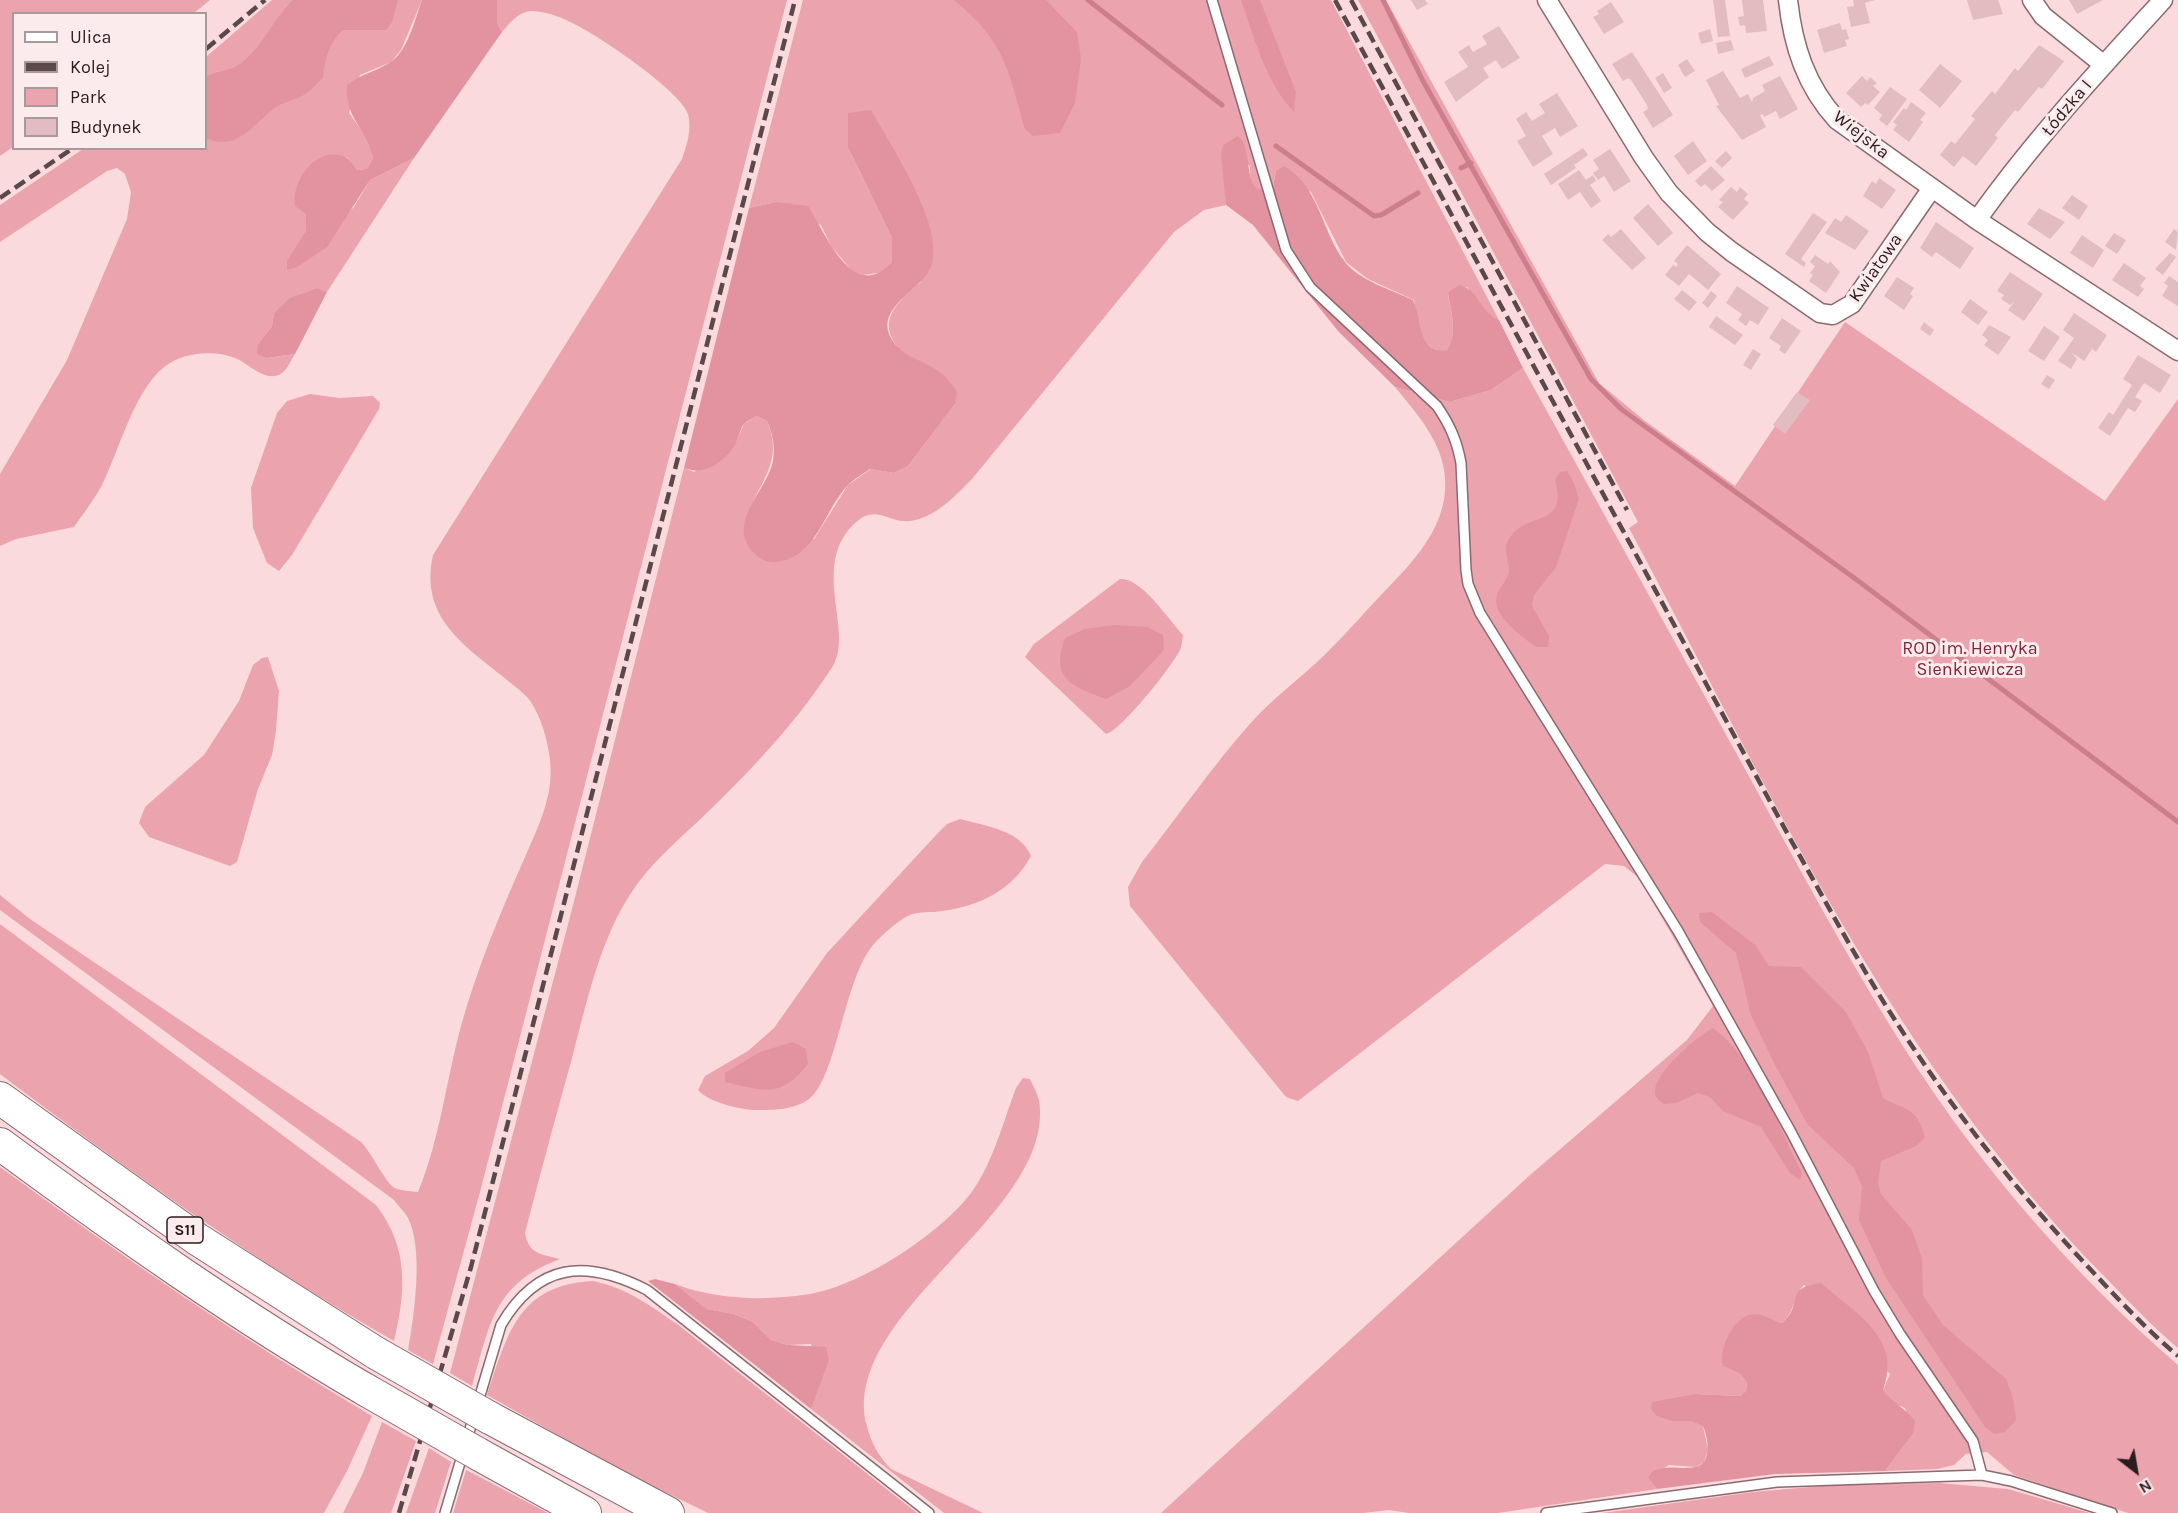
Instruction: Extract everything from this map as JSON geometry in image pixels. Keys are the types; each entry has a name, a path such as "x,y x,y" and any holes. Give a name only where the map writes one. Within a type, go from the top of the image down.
{"highway":[{"name":"S11","path":"0,1098 197,1239 376,1353 490,1418 668,1513"},
{"name":"S11","path":"0,1144 72,1197 296,1349 585,1513"}],"street":[{"name":"Kwiatowa","path":"1547,0 1644,158 1669,193 1707,232 1732,252 1820,313 1833,315 1852,304 1932,188"},
{"name":"Wiejska","path":"1788,0 1792,28 1803,70 1825,106 1853,132 1932,188"},
{"path":"2032,0 2043,16 2104,65"},
{"name":"Łódzka I","path":"1977,220 2004,183 2104,65 2163,0"},
{"path":"1932,188 1977,220 2178,351"}],"lane":[{"path":"1212,0 1277,221 1293,264 1310,287 1437,406 1448,421 1458,447 1461,463 1468,584 1480,613 1678,931 1791,1132 1874,1291 1900,1334 1973,1441 1982,1475"},
{"path":"445,1513 501,1325 513,1305 532,1285 579,1269 623,1278 647,1290 929,1513"},
{"path":"1546,1513 1777,1482 1982,1475 2011,1481 2112,1513"}],"green space":[{"path":"0,0 210,0 195,12 12,12 12,148 0,156"},
{"path":"272,0 422,0 401,50 391,62 360,75 349,113 369,141 373,158 367,169 357,170 347,157 306,214 306,230 287,260 287,269 354,207 370,180 414,158 327,292 318,288 274,313 272,326 258,344 267,358 295,354 284,372 276,376 264,375 237,359 212,353 185,356 170,363 147,386 138,401 102,485 74,527 16,539 0,546 0,474 67,360 127,219 131,192 125,174 117,168 107,171 0,242 0,205 82,150 207,150 207,56"},
{"path":"497,0 787,0 480,1192 433,1364 408,1350 416,1283 416,1247 408,1218 394,1200 0,910 0,895 30,919 361,1142 387,1181 395,1188 418,1192 432,1151 467,1004 490,940 541,819 548,794 551,767 540,720 531,702 521,691 471,651 446,625 432,594 430,576 433,555 682,159 689,131 688,114 682,104 654,77 616,49 566,20 541,12 522,13 502,32 497,23"},
{"path":"803,0 1331,0 1499,320 1487,315 1467,287 1448,294 1453,322 1452,337 1447,350 1431,347 1425,341 1419,326 1414,300 1368,279 1346,262 1311,192 1276,171 1273,187 1266,190 1256,189 1251,183 1250,166 1223,145 1226,205 1204,210 1174,232 972,479 944,505 928,516 902,521 875,514 861,518 853,525 841,542 835,560 835,598 839,635 838,652 833,666 793,721 763,756 645,874 630,894 607,938 591,986 525,1233 529,1245 536,1252 560,1259 538,1269 507,1294 490,1326 472,1386 450,1373 571,913 684,468 694,472 735,444 744,424 756,416 767,421 773,453 768,472 753,502 814,539 848,485 871,469 894,473 908,466 955,404 933,372 924,364 903,353 894,342 889,323 891,314 903,298 921,282 848,147 892,238 892,262 883,272 863,275 853,272 831,246 821,225 776,202 749,208"},
{"name":"ROD im. Henryka Sienkiewicza","path":"1358,0 1386,0 1599,383 1645,421 1735,486 1845,322 2105,501 2178,399 2178,1348 2112,1284 2028,1193 1960,1105 1898,1014 1840,920 1732,725 1629,528 1638,522"},
{"path":"1523,368 1823,912 1906,1051 1965,1137 2031,1218 2102,1294 2178,1365 2178,1513 2128,1513 2014,1475 1987,1452 1966,1454 1954,1465 1937,1469 1885,1471 1913,1434 1905,1408 1893,1403 1883,1390 1890,1374 1804,1285 1782,1323 1754,1314 1723,1366 1740,1374 1747,1383 1746,1391 1740,1396 1696,1394 1672,1421 1691,1421 1703,1426 1708,1450 1704,1462 1696,1467 1669,1465 1648,1478 1657,1489 1498,1513 1409,1513 1389,1510 1363,1513 1161,1513 1529,1176 1687,1040 1713,1006 1639,878 1624,866 1605,864 1298,1101 1286,1097 1130,906 1128,887 1142,862 1221,758 1257,717 1325,655 1402,573 1420,551 1435,527 1444,500 1444,467 1425,425 1395,387 1450,402 1491,390"},
{"path":"310,394 339,398 373,396 380,403 379,409 292,555 279,571 267,563 253,528 251,488 277,413 287,401"},
{"path":"1120,579 1128,580 1145,592 1183,635 1180,650 1157,682 1123,722 1106,734 1025,657 1034,644"},
{"path":"268,657 279,691 276,731 272,755 258,789 237,862 230,866 149,837 139,823 145,807 204,755 239,701 253,665 262,658"},
{"path":"960,819 1011,835 1026,847 1031,856 1014,879 993,895 956,909 910,915 874,944 855,979 827,1071 819,1088 809,1099 784,1109 750,1110 717,1102 698,1090 705,1076 748,1051 774,1028 827,953 937,834 947,824"},
{"path":"0,924 376,1205 394,1237 402,1270 401,1305 394,1341 292,1279 193,1214 0,1074"},
{"path":"1023,1078 1030,1079 1039,1100 1036,1142 1016,1183 985,1223 913,1303 884,1343 867,1384 867,1426 879,1455 891,1469 983,1513 944,1513 811,1409 818,1384 811,1344 788,1345 771,1340 753,1322 734,1314 707,1309 675,1284 724,1296 777,1298 831,1289 876,1269 920,1241 940,1225 971,1193 991,1156 1016,1088"},
{"path":"0,1167 183,1296 372,1416 347,1471 324,1513 0,1513"},
{"path":"593,1281 627,1293 677,1324 917,1513 708,1513 622,1471 487,1395 510,1333 532,1302 548,1292 568,1285"},
{"path":"382,1422 416,1441 391,1513 343,1513 363,1473"},
{"path":"429,1448 451,1462 435,1513 406,1513"},
{"path":"466,1470 474,1474 548,1513 453,1513"},
{"path":"1939,1483 2008,1489 2090,1513 1602,1513 1753,1492 1833,1485"}],"shaded area":[{"path":"293,0 398,0 392,22 386,30 343,30 328,52 323,78 308,92 275,108 250,130 234,140 216,142 207,138 207,76 240,64 261,42"},
{"path":"422,0 497,0 497,23 502,32 414,158 370,180 327,247 297,267 287,270 287,260 306,230 306,214 295,206 297,186 301,176 315,161 324,156 345,157 357,170 367,169 373,158 366,138 349,107 347,85 396,58 406,43"},
{"path":"954,0 1046,0 1077,32 1081,59 1075,103 1060,133 1033,136 1025,129 1009,73 994,43 971,15"},
{"path":"1241,0 1260,0 1296,92 1294,112 1268,74"},
{"path":"871,110 913,185 930,227 933,246 932,263 928,273 889,316 888,326 891,338 908,355 935,369 948,380 957,391 955,404 908,466 894,473 870,469 848,485 819,531 802,551 791,558 777,562 767,561 753,552 746,541 744,529 751,506 773,461 773,441 767,421 756,416 745,423 735,445 725,457 712,466 699,470 684,468 749,208 776,202 808,206 832,247 853,270 865,275 878,273 892,262 892,238 848,147 848,113"},
{"path":"1238,136 1243,143 1252,181 1256,187 1262,190 1273,187 1276,171 1284,166 1296,175 1313,197 1330,237 1351,269 1368,280 1413,300 1422,334 1430,347 1447,350 1453,330 1448,293 1459,285 1471,291 1487,312 1499,320 1523,368 1491,390 1450,402 1395,387 1338,331 1253,225 1226,205 1221,154 1223,145"},
{"path":"318,288 327,292 295,354 267,358 257,354 258,344 272,326 274,313 290,298"},
{"path":"1567,471 1579,499 1556,567 1534,595 1532,606 1549,636 1548,647 1536,647 1503,618 1496,603 1497,595 1509,571 1506,548 1508,540 1519,528 1552,512 1558,495 1555,480 1560,472"},
{"path":"1115,625 1147,627 1163,635 1164,650 1130,686 1106,699 1083,690 1067,679 1060,663 1061,652 1065,638 1085,629"},
{"path":"1712,912 1755,945 1769,966 1801,967 1846,1012 1868,1052 1883,1098 1910,1111 1922,1127 1925,1137 1916,1146 1881,1161 1878,1183 1881,1194 1912,1230 1922,1258 1923,1295 1943,1325 2006,1379 2014,1401 2016,1420 2005,1432 1994,1434 1985,1427 1886,1278 1859,1220 1862,1187 1854,1168 1808,1125 1751,1015 1736,953 1700,922 1699,913"},
{"path":"1713,1028 1741,1057 1764,1094 1802,1173 1800,1180 1790,1173 1761,1127 1723,1111 1710,1097 1698,1093 1676,1103 1664,1104 1657,1098 1655,1090 1665,1070 1686,1048"},
{"path":"793,1042 806,1049 808,1064 789,1083 771,1090 725,1082 725,1073 760,1052"},
{"path":"655,1279 675,1284 707,1309 734,1314 753,1322 771,1340 788,1345 826,1347 829,1360 811,1409 648,1281"},
{"path":"1821,1283 1873,1329 1887,1356 1888,1372 1883,1390 1915,1421 1913,1434 1885,1471 1775,1474 1657,1489 1648,1478 1653,1471 1701,1465 1705,1461 1708,1450 1703,1426 1690,1421 1672,1421 1657,1416 1651,1409 1652,1402 1696,1394 1740,1396 1746,1391 1747,1383 1740,1374 1723,1366 1722,1359 1725,1342 1734,1326 1747,1316 1755,1314 1782,1323 1789,1316 1798,1293 1809,1285"}],"building":[{"path":"1411,0 1425,0 1428,4 1417,10"},
{"path":"1713,0 1725,0 1730,36 1718,37"},
{"path":"1742,0 1763,0 1767,31 1746,33 1745,25 1740,26 1738,17 1744,16"},
{"path":"1853,0 1875,0 1865,3 1870,23 1851,27 1847,7 1854,6"},
{"path":"1967,0 1998,0 2003,14 1973,20"},
{"path":"2069,0 2103,0 2077,14"},
{"path":"1611,2 1624,22 1604,34 1593,17 1599,14 1597,11"},
{"path":"1840,23 1842,30 1846,29 1849,39 1845,40 1847,46 1824,53 1817,30"},
{"path":"1499,26 1520,58 1502,69 1496,60 1483,68 1489,77 1456,102 1444,82 1468,67 1458,52 1469,45 1473,52 1487,44 1482,36"},
{"path":"1710,29 1713,41 1701,44 1698,33"},
{"path":"1731,40 1734,50 1718,54 1716,43"},
{"path":"2039,45 2064,61 2042,89 2039,87 2018,112 2015,110 1995,135 1998,138 1976,166 1963,156 1954,167 1940,155 1951,141 1955,144 1975,119 1971,116 1992,91 1995,94 2015,68 2018,71"},
{"path":"1632,52 1673,115 1653,128 1643,112 1648,109 1647,105 1631,80 1628,78 1623,81 1612,64"},
{"path":"1769,56 1774,65 1745,78 1741,69"},
{"path":"1687,59 1695,71 1685,77 1678,65"},
{"path":"1940,64 1962,81 1940,108 1919,90"},
{"path":"1723,71 1740,98 1748,94 1752,102 1753,98 1765,91 1762,85 1780,76 1798,109 1780,119 1776,111 1764,117 1763,114 1760,115 1766,127 1742,140 1716,106 1719,105 1706,80"},
{"path":"1663,73 1672,88 1664,93 1655,78"},
{"path":"1862,76 1867,81 1870,77 1877,83 1873,86 1880,92 1868,105 1865,103 1861,107 1846,93"},
{"path":"1890,87 1907,99 1887,126 1879,120 1882,115 1874,108"},
{"path":"1557,93 1578,126 1560,137 1555,128 1542,136 1553,154 1533,167 1517,141 1526,136 1516,119 1526,112 1532,121 1545,113 1539,104"},
{"path":"1911,102 1926,113 1920,120 1923,122 1909,142 1893,130 1897,125 1893,122"},
{"path":"1693,141 1707,161 1688,175 1674,156"},
{"path":"1583,148 1588,155 1574,165 1576,168 1551,185 1544,174"},
{"path":"1610,149 1631,181 1614,192 1604,176 1598,180 1593,173 1599,169 1593,160"},
{"path":"1726,151 1732,158 1722,168 1715,161"},
{"path":"1711,166 1725,180 1712,191 1705,184 1701,187 1695,181"},
{"path":"1579,170 1586,180 1593,175 1596,181 1590,185 1601,201 1591,208 1580,192 1568,200 1558,184"},
{"path":"1879,178 1896,190 1882,209 1863,196 1872,181 1876,184"},
{"path":"1731,187 1737,192 1740,187 1748,194 1744,199 1749,203 1733,220 1718,207 1723,202 1719,200"},
{"path":"2072,195 2088,206 2079,220 2062,208"},
{"path":"1648,204 1673,233 1658,246 1633,218"},
{"path":"2039,208 2065,222 2050,239 2027,224"},
{"path":"1813,213 1827,222 1801,259 1806,263 1804,267 1785,254"},
{"path":"1846,215 1869,231 1855,250 1825,233 1835,218 1841,222"},
{"path":"1936,222 1974,248 1960,269 1936,252 1932,257 1920,248"},
{"path":"1621,229 1646,258 1632,270 1602,240 1608,234 1611,237"},
{"path":"2174,229 2178,232 2176,250 2165,242"},
{"path":"2114,233 2126,240 2117,254 2105,246"},
{"path":"2082,235 2104,250 2093,268 2070,253"},
{"path":"1687,245 1721,274 1708,290 1689,274 1679,286 1665,275 1673,265 1676,267 1678,264 1674,261"},
{"path":"2170,253 2176,257 2163,275 2155,269"},
{"path":"1815,255 1828,264 1830,261 1840,272 1826,293 1809,281 1813,275 1810,273 1815,266 1810,262"},
{"path":"2124,263 2146,278 2140,286 2144,289 2138,297 2112,280"},
{"path":"2010,272 2043,294 2024,321 2008,310 2014,302 2010,305 2001,299 2004,295 1997,291"},
{"path":"2169,276 2178,282 2178,306 2162,296 2168,286 2164,283"},
{"path":"1897,277 1914,288 1910,294 1913,296 1904,310 1884,296"},
{"path":"1737,286 1769,308 1758,325 1750,320 1746,326 1738,320 1742,314 1726,303"},
{"path":"1682,290 1697,302 1689,311 1674,299"},
{"path":"1711,291 1717,296 1708,308 1702,303"},
{"path":"1970,299 1988,312 1978,325 1961,312"},
{"path":"2074,313 2107,335 2096,352 2092,349 2084,361 2072,353 2077,359 2071,369 2058,361 2074,338 2063,330"},
{"path":"1716,316 1743,335 1735,345 1709,327"},
{"path":"1782,318 1801,331 1785,354 1779,350 1781,346 1769,338"},
{"path":"1924,322 1934,330 1930,336 1920,329"},
{"path":"1989,325 2011,337 1998,355 1984,345 1988,340 1982,335"},
{"path":"2044,326 2060,337 2044,361 2028,351"},
{"path":"1753,349 1761,354 1751,370 1743,365"},
{"path":"2138,355 2171,375 2160,393 2144,383 2135,397 2142,401 2135,412 2128,408 2110,436 2098,428 2109,412 2113,415 2132,385 2123,379"},
{"path":"2047,375 2055,380 2049,389 2041,384"},
{"path":"1797,392 1810,400 1785,434 1773,425"}],"waterway":[{"path":"1088,0 1222,105"},
{"path":"1383,0 1423,81 1591,379 1621,409 1857,580 2178,822"},
{"path":"1276,146 1374,216 1381,215 1418,193"},
{"path":"1461,168 1471,163"}],"railway":[{"path":"207,48 265,0"},
{"path":"399,1513 471,1267 795,0"},
{"path":"1335,0 1792,842 1880,996 1953,1105 2019,1189 2112,1292 2178,1356"},
{"path":"1351,0 1627,510"},
{"path":"0,198 70,150"}]}
